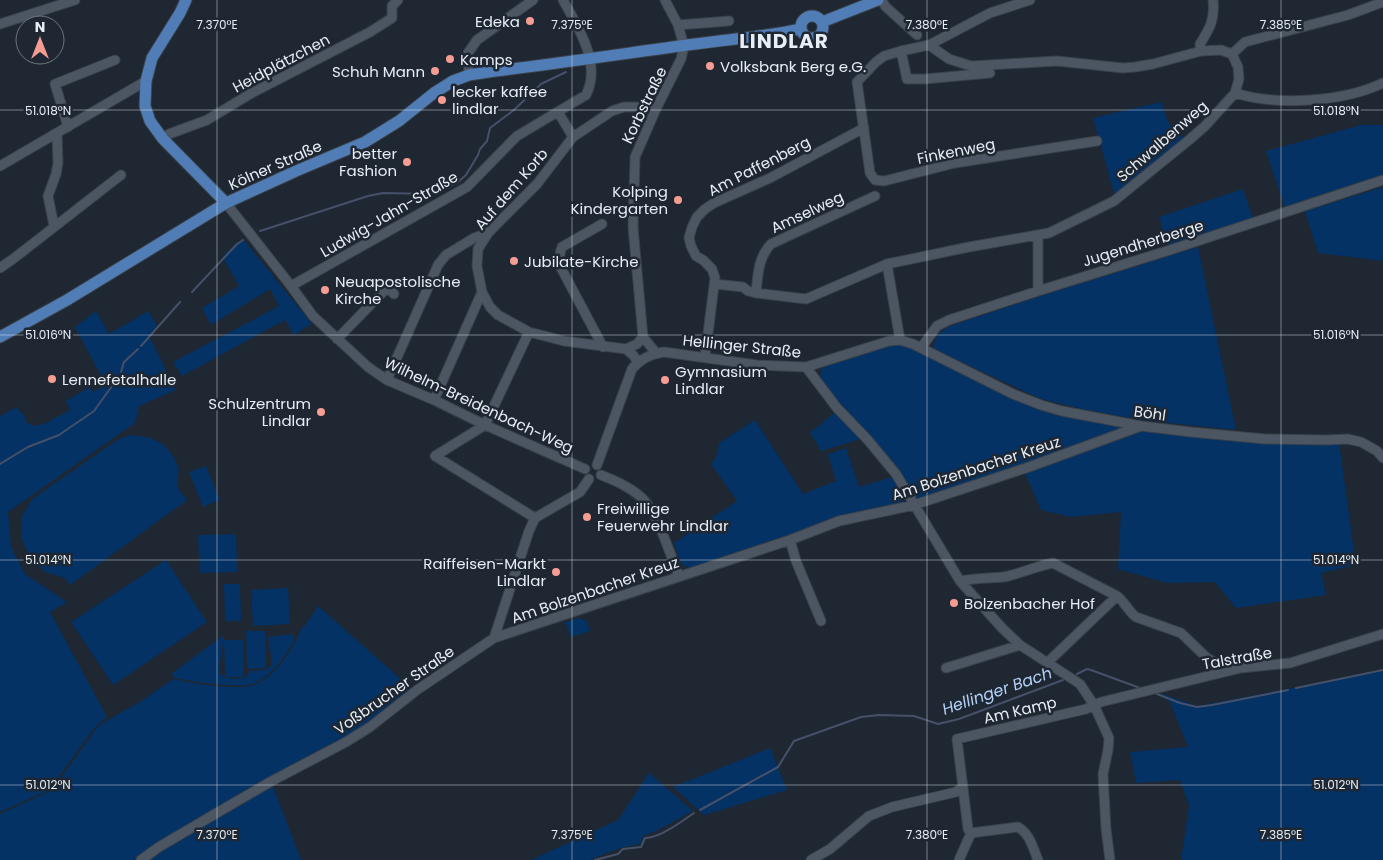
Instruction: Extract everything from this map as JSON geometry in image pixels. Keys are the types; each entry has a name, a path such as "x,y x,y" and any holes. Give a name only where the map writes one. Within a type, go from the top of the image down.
{"main road":[{"path":"186,0 152,58 146,81 145,106 150,121 163,139 226,203"},
{"path":"822,22 880,0"},
{"path":"810,16 816,16 822,22 821,33 815,38 807,37 800,29 802,21 810,16"},
{"name":"Kölner Straße","path":"0,337 67,300 226,203 365,142 399,121 438,89 453,81 469,75 780,34 800,29"}],"street":[{"path":"0,24 75,0"},
{"name":"Heidplätzchen","path":"163,139 170,134 207,120 250,94 370,32 392,18 392,6 398,0"},
{"path":"469,75 468,53 477,40 533,0"},
{"path":"563,0 588,50 590,59"},
{"path":"665,0 678,25 684,46"},
{"path":"880,0 918,35"},
{"path":"864,128 857,82 876,62 884,56 929,45 990,13 1030,0"},
{"path":"1201,52 1200,44 1212,24 1213,0"},
{"path":"1232,54 1245,42 1348,15 1383,2"},
{"path":"678,25 729,21"},
{"path":"929,45 949,59 971,66 1057,61 1129,68 1201,52 1221,50 1232,54 1238,67 1239,79 1235,93 1252,98 1301,101 1358,92 1383,83"},
{"name":"Korbstraße","path":"643,337 633,227 635,157 681,59 684,46"},
{"path":"901,51 907,79 990,73"},
{"name":"Ludwig-Jahn-Straße","path":"291,286 467,187 517,136 586,95 590,88 590,59"},
{"path":"68,128 55,84 115,60"},
{"path":"0,166 146,81"},
{"name":"Schwalbenweg","path":"715,284 743,287 748,291 756,293 806,299 887,264 1049,233 1114,201 1205,126 1235,93"},
{"name":"Auf dem Korb","path":"626,349 564,341 528,332 498,315 490,307 482,292 477,266 478,249 488,233 537,184 573,137 612,111 624,107 656,109"},
{"path":"558,112 573,137"},
{"name":"Finkenweg","path":"864,128 870,173 875,180 884,181 955,163 1097,141"},
{"name":"Am Paffenberg","path":"715,284 712,269 704,260 696,256 691,246 689,238 697,217 714,203 770,178 864,128"},
{"path":"54,226 48,196 58,163 57,134"},
{"path":"0,268 121,175"},
{"name":"Jugendherberge","path":"921,348 937,326 949,320 1383,180"},
{"name":"Amselweg","path":"756,293 759,263 764,251 771,244 875,196"},
{"name":"Wilhelm-Breidenbach-Weg","path":"226,203 313,316 368,367 387,380 585,469"},
{"path":"602,224 562,247 559,259 560,266 603,347"},
{"path":"387,380 438,265 446,255 474,238 488,233"},
{"path":"1038,235 1038,291"},
{"path":"887,264 900,340 921,348"},
{"path":"705,357 715,284"},
{"path":"337,339 384,291 389,289 394,294"},
{"path":"434,400 482,292"},
{"path":"528,332 485,425 435,456 535,518"},
{"path":"597,465 632,369 642,360 626,349 637,344 643,337 656,353"},
{"name":"Hellinger Straße","path":"642,360 656,353 664,352 756,365 806,367 882,343 900,340"},
{"name":"Böhl","path":"921,348 985,380 1041,405 1062,411 1140,426 1265,439 1348,440 1361,442 1381,453"},
{"path":"806,367 837,408 867,439 896,474 960,581 1002,628 1020,645 1080,684 1094,705 1109,738 1103,774 1110,860"},
{"name":"Am Bolzenbacher Kreuz","path":"494,638 790,540 839,521 914,505 1029,467 1140,426"},
{"path":"592,464 597,465 601,469 601,475 597,479 589,479 585,474 585,469 592,464"},
{"path":"601,475 625,485 644,500 657,520 679,576"},
{"path":"494,638 535,518 580,492 589,479"},
{"path":"790,540 796,561 821,621"},
{"path":"960,581 972,578 1005,576 1052,564 1117,596 1136,617 1181,633 1207,658 1220,665 1241,668"},
{"path":"1048,662 1117,596"},
{"name":"Talstraße","path":"1094,705 1241,668 1290,663 1383,634"},
{"name":"Voßbrucher Straße","path":"141,860 158,846 370,727 417,690 494,638"},
{"path":"946,668 1020,645"},
{"name":"Am Kamp","path":"970,833 957,739 1086,709 1094,705"},
{"path":"811,860 830,849 869,816 892,806 956,792 964,787"},
{"path":"959,860 970,833 1018,827 1028,837 1038,860"}],"shaded area":[{"path":"1161,102 1169,124 1185,139 1115,196 1093,118"},
{"path":"1361,125 1383,125 1383,176 1285,208 1266,151"},
{"path":"1383,187 1383,261 1318,253 1305,211"},
{"path":"1243,189 1253,219 1168,247 1159,217"},
{"path":"243,239 312,324 294,335 285,320 182,376 173,362 279,306 270,289 211,325 202,308 239,286 222,256"},
{"path":"1198,247 1236,430 1136,419 1041,399 935,350 934,347 938,336 942,331 953,325"},
{"path":"96,311 109,334 148,311 157,325 149,336 176,390 139,406 135,423 8,512 11,547 25,574 67,602 50,612 107,717 91,732 52,786 45,792 0,812 0,416 17,407 24,414 26,422 33,426 44,424 70,410 66,401 90,387 93,392 106,385 75,327"},
{"path":"901,343 990,386 1124,425 1122,430 980,482 917,500 888,458 842,408 820,377 822,368 830,363 881,346"},
{"path":"835,412 861,439 821,451 810,433"},
{"path":"755,420 803,494 836,481 828,454 846,448 859,487 892,477 904,499 900,504 837,517 696,567 686,567 680,561 674,543 737,501 711,464 717,454 719,443"},
{"path":"1139,429 1339,443 1356,565 1321,573 1326,595 1236,608 1215,582 1167,583 1118,569 1121,512 1071,517 1041,510 1024,471"},
{"path":"130,435 153,439 160,442 170,452 178,467 178,487 187,500 70,585 65,578 45,572 30,558 21,537 21,518 32,499 117,440"},
{"path":"206,466 220,500 203,507 189,472"},
{"path":"236,534 237,572 200,573 198,535"},
{"path":"166,560 207,622 113,685 71,622"},
{"path":"224,584 240,584 241,621 225,621"},
{"path":"288,588 290,624 253,626 251,590"},
{"path":"318,606 413,690 357,732 147,851 136,860 0,860 0,814 46,793 57,783 99,725 140,702 173,679 226,687 247,687 262,681 283,661 302,627 304,627"},
{"path":"580,618 587,622 590,631 571,637 565,622"},
{"path":"246,631 265,631 266,668 247,669"},
{"path":"293,634 294,640 277,666 265,677 252,684 236,686 214,684 175,678 171,674 224,635 219,672 227,678 245,678 250,671 266,670 272,664 268,637"},
{"path":"224,640 243,640 244,677 225,677"},
{"path":"1383,671 1383,860 1181,860 1189,806 1180,780 1136,783 1130,752 1188,747 1170,702 1159,693 1197,706"},
{"path":"770,748 787,790 704,815 673,787"},
{"path":"649,773 693,811 643,836 640,844 620,848 589,860 531,860 618,820"},
{"path":"272,784 301,860 144,860"}],"waterway":[{"path":"260,231 368,196 383,193 430,194 457,183 466,175 480,149 487,141 490,128 514,110 541,84 566,72"},
{"path":"192,292 243,240"},
{"path":"141,346 180,302"},
{"path":"121,372 124,362 138,349"},
{"path":"0,464 28,447 59,435 94,411 117,379"},
{"name":"Hellinger Bach","path":"1077,674 1087,669 1140,688"},
{"name":"Hellinger Bach","path":"1296,688 1383,670"},
{"name":"Hellinger Bach","path":"700,810 778,767 794,741 861,717 879,715 914,716 938,724 959,719 1063,680"},
{"name":"Hellinger Bach","path":"1157,694 1197,707 1288,690"},
{"name":"Hellinger Bach","path":"595,860 618,854 623,849 641,847 645,838 664,832 694,813"}],"place":[{"name":"Edeka","path":"530,21"},
{"name":"Kamps","path":"450,59"},
{"name":"Volksbank Berg e.G.","path":"710,66"},
{"name":"Schuh Mann","path":"435,71"},
{"name":"lecker kaffee lindlar","path":"442,100"},
{"name":"better Fashion","path":"407,162"},
{"name":"Kolping Kindergarten","path":"678,200"},
{"name":"Jubilate-Kirche","path":"514,261"},
{"name":"Neuapostolische Kirche","path":"325,290"},
{"name":"Lennefetalhalle","path":"52,379"},
{"name":"Gymnasium Lindlar","path":"665,380"},
{"name":"Schulzentrum Lindlar","path":"321,412"},
{"name":"Freiwillige Feuerwehr Lindlar","path":"587,517"},
{"name":"Raiffeisen-Markt Lindlar","path":"556,572"},
{"name":"Bolzenbacher Hof","path":"954,603"}],"district":[{"name":"LINDLAR","path":"784,41"}]}
